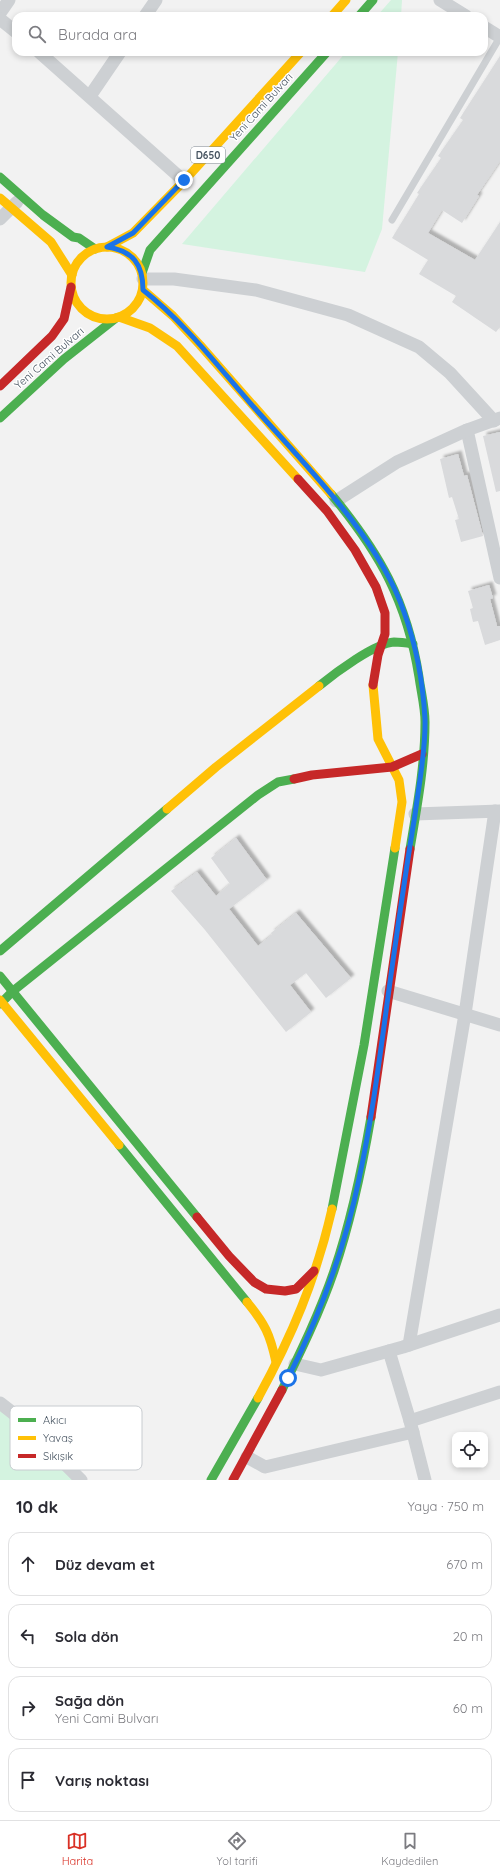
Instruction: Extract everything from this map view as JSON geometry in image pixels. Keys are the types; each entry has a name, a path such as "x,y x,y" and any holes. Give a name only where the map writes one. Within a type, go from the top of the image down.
{"street":[{"path":"0,13 9,0"},
{"path":"148,12 156,0"},
{"path":"336,12 346,0"},
{"path":"362,12 373,0"},
{"path":"440,0 460,12"},
{"path":"0,19 12,29"},
{"path":"488,30 500,37"},
{"path":"44,56 184,180"},
{"path":"90,96 117,56"},
{"name":"Yeni Cami Bulvarı","path":"107,247 133,233 184,180 297,56"},
{"name":"Yeni Cami Bulvarı","path":"143,280 150,250 322,56"},
{"path":"0,177 73,236 79,238 95,249"},
{"path":"0,219 22,196"},
{"path":"0,198 51,242 72,275"},
{"path":"143,280 136,306 127,314 117,318 104,320 82,309 74,299 71,288 72,275 76,264 84,255 95,249 107,247 118,248 129,254 137,262 143,280 160,303 192,337 336,501 361,532 386,571 404,611 417,657 425,720 415,814 388,992 378,1076 359,1181 340,1254 324,1299 305,1345 247,1457 233,1480"},
{"path":"143,280 174,279 256,290 348,315 419,347 450,373 497,420 467,430 397,462 336,501"},
{"name":"Yeni Cami Bulvarı","path":"0,386 52,336 64,319 71,288"},
{"path":"117,318 150,328 177,346 244,423 327,511 355,550 376,587 385,613 385,634 378,655 373,685 375,715 378,739 399,780 402,802 366,1038 326,1238 294,1326 245,1422 211,1480"},
{"name":"Yeni Cami Bulvarı","path":"0,418 64,359 117,318"},
{"path":"467,430 500,578"},
{"path":"0,951 216,767 347,664 381,646 393,642 413,644"},
{"path":"276,1362 271,1339 263,1321 1,1002 258,795 278,782 312,775 392,767 422,754"},
{"path":"409,1345 498,811 415,814"},
{"path":"0,976 229,1256 254,1282 266,1289 285,1291 296,1289 317,1266"},
{"path":"388,992 500,1025"},
{"path":"295,1364 321,1370 409,1345 500,1315"},
{"path":"389,1351 412,1426 425,1480"},
{"path":"247,1457 265,1467 412,1426 500,1392"},
{"path":"0,1403 10,1411"},
{"path":"71,1470 81,1480"}],"lane":[{"path":"392,220 500,37"}],"green space":[{"path":"391,0 402,0 401,12 380,12"},
{"path":"343,56 398,56 382,229 365,272 182,244"},
{"path":"0,1400 10,1410 10,1470 67,1470 77,1480 0,1480"}],"building":[{"path":"500,56 500,161 477,195 479,196 462,223 442,210 428,233 475,260 500,222 500,327 496,332 452,302 456,296 419,274 428,260 392,238 419,194 417,193 441,158 438,156 463,120 460,118"},
{"path":"500,432 500,491 496,492 483,436"},
{"path":"458,454 464,476 467,475 483,536 461,542 455,520 459,519 452,497 449,498 440,459"},
{"path":"489,585 493,598 490,599 497,626 500,626 500,640 485,645 478,621 473,622 470,609 473,608 468,591"},
{"path":"236,838 267,880 229,909 258,946 272,935 271,933 296,913 351,978 326,998 306,973 290,985 311,1012 286,1032 205,930 171,891 197,872 216,896 230,884 211,858"}],"traffic: fast":[{"path":"362,12 373,0"},
{"path":"142,273 150,250 323,56"},
{"path":"0,177 43,215 73,237 79,238 95,249"},
{"path":"0,418 64,359 116,318"},
{"path":"331,494 364,537 389,579 399,601 414,650 424,705 425,738 418,802 410,849"},
{"path":"319,686 355,660 377,647 394,642 413,644"},
{"path":"0,1004 13,991 258,795 278,782 294,779"},
{"path":"0,951 167,809"},
{"path":"332,1209 364,1045 395,848"},
{"path":"0,976 197,1217"},
{"path":"282,1390 303,1346 334,1271 356,1195 371,1117"},
{"path":"119,1145 247,1302"},
{"path":"211,1480 258,1398"}],"traffic: slow":[{"path":"336,12 346,0"},
{"path":"107,247 133,233 184,181 297,56"},
{"path":"0,198 51,242 72,275"},
{"path":"107,247 121,250 133,257 140,269 143,283 140,297 133,309 121,316 107,319 93,316 81,309 74,297 71,283 74,269 81,257 93,250 107,247"},
{"path":"143,290 173,316 200,345 331,494"},
{"path":"119,317 150,328 177,346 298,479"},
{"path":"373,685 378,739 399,780 402,802 395,848"},
{"path":"167,809 216,767 319,686"},
{"path":"0,1000 119,1145"},
{"path":"258,1398 282,1352 302,1306 326,1235 332,1209"},
{"path":"247,1302 266,1330 276,1362"}],"traffic: jam":[{"path":"0,386 52,336 64,319 71,287"},
{"path":"298,479 327,511 355,550 376,587 385,613 385,634 378,655 373,685"},
{"path":"294,779 312,775 392,767 422,754"},
{"path":"371,1117 410,849"},
{"path":"197,1217 229,1256 254,1282 266,1289 285,1291 296,1289 314,1271"},
{"path":"233,1480 282,1390"}],"route":[{"path":"184,180 133,233 107,247 118,248 129,254 137,262 142,273 143,290 160,303 192,337 361,532 386,571 404,611 417,657 425,720 420,778 388,992 378,1076 359,1181 340,1254 324,1299 305,1345 288,1378"}]}
